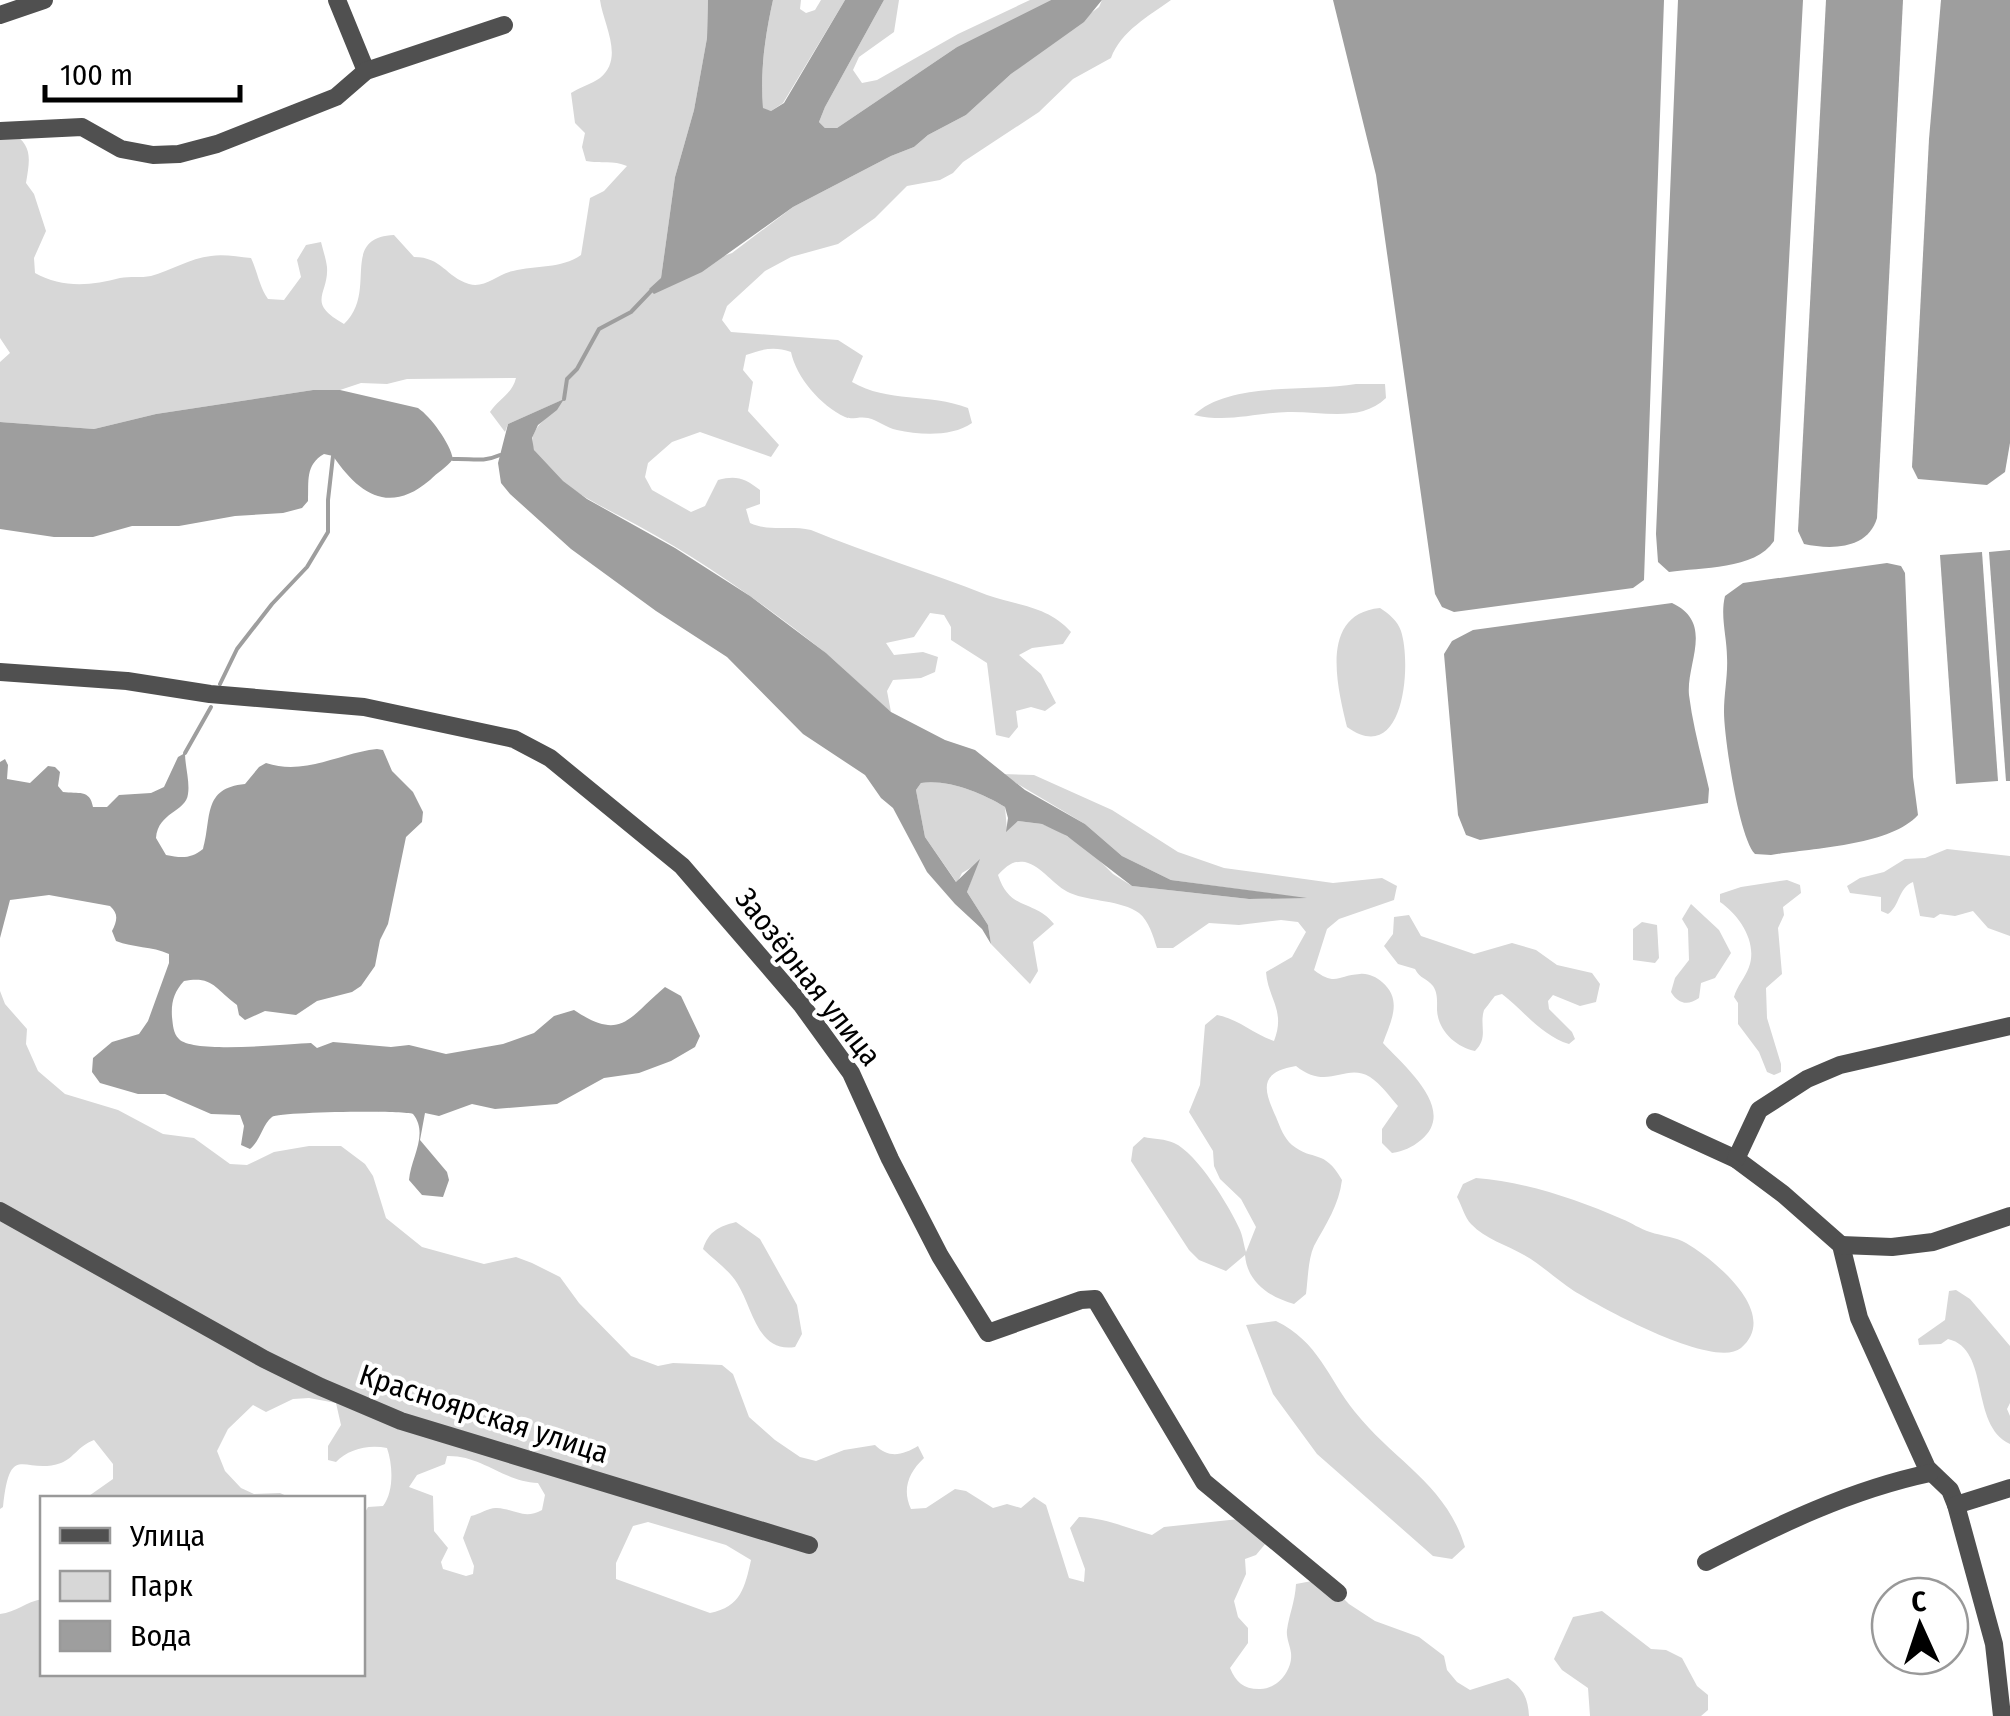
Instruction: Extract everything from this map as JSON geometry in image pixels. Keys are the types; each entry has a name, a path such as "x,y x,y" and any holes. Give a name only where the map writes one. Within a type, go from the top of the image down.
{"street":[{"path":"0,15 44,0"},
{"path":"337,0 366,71"},
{"path":"0,131 82,126 121,149 153,156 178,154 217,144 336,97 366,71 504,24"},
{"name":"Заозёрная улица","path":"0,672 364,707 514,739 550,758 682,866 801,1004 851,1072 924,1224 988,1332 1094,1299 1204,1482 1338,1592"},
{"path":"1736,1159 1758,1110 1807,1079 1840,1065 2010,1026"},
{"path":"1655,1122 1736,1159 1784,1194 1841,1245 1860,1318 1930,1473 1941,1479 1956,1505 1994,1644 2002,1716"},
{"name":"Красноярская улица","path":"0,1211 321,1388 401,1421 809,1545"},
{"path":"1841,1245 1933,1242 2010,1216"},
{"path":"1706,1562 1786,1520 1896,1480 1930,1473"},
{"path":"1956,1505 2010,1488"}],"green space":[{"path":"600,0 708,0 707,38 694,110 675,177 661,278 732,253 793,207 914,147 966,115 1011,74 1099,7 1102,0 1171,0 1129,32 1111,58 1073,79 1039,112 963,162 953,173 940,180 907,186 875,218 838,244 791,257 765,271 727,306 722,320 731,332 838,340 863,356 852,382 880,393 968,408 972,423 955,431 926,434 893,429 868,418 845,417 811,390 791,352 769,349 746,355 743,370 753,382 748,411 779,445 771,457 700,432 672,442 648,463 645,477 652,490 691,512 705,506 718,480 740,479 760,490 760,504 746,509 750,523 811,530 1042,612 1062,623 1071,632 1063,644 1032,648 1019,655 1041,674 1056,703 1045,711 1031,707 1016,711 1018,727 1009,738 996,735 987,663 951,640 951,627 944,615 930,613 914,637 886,643 894,655 923,652 938,657 935,672 921,678 893,680 887,691 891,712 822,650 749,595 698,561 583,496 548,470 534,450 533,435 562,400 508,424 505,432 490,412 516,378 361,383 340,390 313,390 156,414 94,429 0,422 0,362 10,353 0,338 0,134 11,132 23,142 28,153 26,183 34,194 46,231 34,258 35,273 55,281 87,284 151,276 203,257 251,258 268,299 284,300 301,277 297,260 306,245 321,242 327,267 322,304 344,324 359,297 363,256 377,238 394,235 414,257 431,260 461,281 475,285 513,271 557,265 581,255 590,198 604,191 627,166 586,161 582,147 585,133 575,123 571,93 600,78 611,61"},
{"path":"773,0 801,0 800,9 806,13 815,10 821,0 845,0 783,103 771,111 763,109 762,81"},
{"path":"884,0 899,0 894,32 859,57 853,70 862,83 877,80 958,34 1030,0 1051,0 957,47 837,128 825,128 819,122 825,107"},
{"path":"1385,384 1386,398 1376,406 1352,413 1288,412 1218,418 1194,415 1209,404 1249,392"},
{"path":"1380,608 1401,631 1404,687 1392,724 1381,734 1366,736 1347,727 1339,692 1337,654 1348,623 1361,613"},
{"path":"1001,774 1034,775 1112,810 1178,852 1224,868 1333,883 1382,878 1397,886 1394,900 1339,919 1327,929 1314,970 1332,979 1369,975 1388,989 1394,1003 1383,1043 1424,1089 1434,1115 1431,1128 1414,1145 1392,1153 1382,1143 1382,1129 1398,1106 1370,1077 1352,1073 1318,1077 1296,1066 1270,1077 1268,1098 1287,1139 1299,1150 1330,1163 1342,1180 1335,1206 1312,1251 1306,1294 1294,1304 1276,1297 1255,1281 1245,1255 1226,1271 1199,1260 1131,1161 1133,1147 1144,1137 1171,1142 1183,1149 1221,1195 1240,1230 1246,1252 1256,1227 1241,1199 1220,1179 1213,1151 1189,1112 1200,1085 1205,1025 1217,1015 1274,1041 1278,1021 1266,972 1292,957 1306,932 1298,922 1281,920 1239,925 1209,923 1173,948 1157,948 1139,913 1070,893 1031,864 1016,862 998,875 1003,887 1054,924 1033,942 1038,971 1030,984 991,944 988,925 967,892 977,864 962,873 957,883 925,837 916,790 921,783 942,783 986,797 1005,807 1007,830 1018,821 1055,829 1088,849 1113,874 1132,886 1249,899 1295,897 1171,880 1122,856 1085,824"},
{"path":"1947,849 2010,856 2010,936 1988,928 1973,911 1934,918 1920,916 1913,882 1904,888 1888,914 1881,911 1881,897 1850,893 1847,886 1905,859 1925,858"},
{"path":"1787,880 1800,885 1801,893 1783,907 1778,928 1782,974 1766,988 1767,1018 1781,1064 1781,1072 1774,1075 1767,1072 1759,1052 1738,1024 1738,1003 1734,997 1749,967 1751,948 1740,922 1720,902 1720,894"},
{"path":"1691,904 1719,930 1731,953 1715,978 1701,983 1699,998 1687,1003 1671,992 1675,978 1689,960 1688,929 1682,919"},
{"path":"1409,915 1421,936 1474,954 1512,943 1536,950 1557,965 1592,973 1600,984 1596,1002 1580,1006 1553,995 1548,1001 1549,1009 1575,1039 1569,1044 1550,1035 1502,994 1495,996 1484,1010 1483,1036 1475,1051 1455,1042 1441,1025 1433,986 1415,969 1398,964 1384,946 1393,934 1394,917"},
{"path":"1642,922 1657,925 1659,958 1655,963 1633,960 1633,929"},
{"path":"0,991 5,1004 27,1029 26,1044 38,1071 65,1094 118,1110 163,1134 194,1138 230,1164 247,1165 274,1152 309,1146 341,1146 365,1164 373,1176 386,1218 422,1247 484,1264 516,1257 532,1263 560,1277 579,1303 631,1356 658,1366 722,1365 733,1374 749,1417 800,1457 816,1461 844,1450 875,1445 896,1454 918,1446 924,1458 908,1482 911,1509 926,1508 955,1489 966,1491 993,1508 1007,1504 1021,1508 1034,1497 1046,1505 1069,1578 1084,1582 1085,1569 1070,1528 1079,1517 1152,1535 1164,1527 1239,1519 1266,1543 1256,1555 1245,1559 1246,1574 1234,1601 1238,1617 1248,1628 1248,1643 1230,1668 1244,1686 1272,1686 1286,1672 1291,1659 1287,1630 1296,1584 1312,1581 1338,1593 1375,1621 1419,1637 1444,1656 1447,1670 1470,1690 1508,1678 1524,1694 1529,1716 0,1716 0,1614 40,1600 40,1676 365,1676 365,1512 368,1507 383,1506 387,1500 390,1462 387,1448 380,1447 353,1451 336,1462 328,1460 328,1446 341,1425 336,1403 293,1399 266,1412 253,1405 228,1429 217,1451 225,1471 241,1488 254,1494 287,1496 89,1496 113,1479 113,1464 94,1440 61,1463 15,1467 6,1486 0,1509","holes":["447,1456 538,1483 545,1495 542,1510 536,1513 494,1508 471,1516 463,1538 474,1566 473,1574 466,1576 443,1569 441,1562 448,1548 434,1531 433,1496 409,1487 417,1475 445,1464","648,1522 726,1545 751,1560 740,1594 720,1610 710,1613 616,1579 616,1563 633,1526"]},
{"path":"1476,1178 1550,1193 1686,1243 1739,1289 1749,1304 1751,1334 1741,1348 1727,1353 1707,1351 1658,1334 1588,1299 1471,1224 1457,1197 1463,1184"},
{"path":"736,1222 760,1239 797,1305 802,1334 795,1347 782,1347 764,1336 734,1278 703,1249 715,1231"},
{"path":"1956,1290 1970,1299 2010,1346 2010,1444 1989,1421 1976,1372 1961,1346 1948,1339 1941,1344 1919,1345 1918,1339 1945,1320 1949,1291"},
{"path":"1276,1321 1303,1339 1355,1412 1445,1506 1465,1547 1452,1559 1433,1556 1317,1454 1273,1394 1246,1325"},
{"path":"1602,1611 1651,1649 1666,1650 1682,1658 1697,1686 1708,1695 1708,1710 1701,1716 1590,1716 1588,1688 1562,1670 1554,1659 1573,1617"}],"water":[{"path":"708,0 773,0 762,81 763,108 771,111 784,103 845,0 884,0 819,122 825,128 837,128 957,47 1051,0 1102,0 1084,22 1011,74 966,115 914,147 793,207 702,272 654,294 649,289 661,278 675,177 694,110 707,38"},
{"path":"1333,0 1664,0 1644,580 1633,588 1454,612 1442,607 1435,594 1376,175"},
{"path":"1678,0 1803,0 1774,541 1741,562 1669,572 1658,562 1656,534"},
{"path":"1826,0 1903,0 1877,518 1866,536 1837,547 1804,544 1798,531"},
{"path":"1941,0 2010,0 2010,443 2005,472 1987,485 1918,479 1912,467 1929,139"},
{"path":"313,390 340,390 418,408 439,431 453,459 415,491 401,496 388,498 364,490 333,456 324,454 311,468 308,501 302,508 283,513 179,526 132,526 93,537 54,537 0,529 0,422 94,429 156,414"},
{"path":"564,399 538,425 532,438 534,450 563,481 750,596 826,653 891,712 945,740 975,750 1025,790 1085,824 1122,856 1171,880 1307,898 1249,899 1132,886 1067,836 1042,824 1018,821 1006,832 1005,807 964,788 921,783 916,790 925,837 956,882 980,859 967,892 988,925 991,944 982,929 927,872 893,808 865,775 803,734 727,657 571,549 501,483 498,463 508,424"},
{"path":"2010,550 2010,781 2006,781 1989,552"},
{"path":"1982,552 1998,781 1956,784 1940,555"},
{"path":"1887,563 1901,566 1905,573 1918,815 1889,833 1870,839 1771,855 1755,854 1738,809 1727,742 1725,596 1743,583"},
{"path":"1672,603 1685,611 1695,632 1689,695 1709,789 1708,803 1480,840 1466,835 1458,815 1444,654 1452,641 1473,630"},
{"path":"383,750 392,771 413,792 423,812 422,822 406,837 375,966 352,992 317,1001 296,1015 265,1011 245,1020 237,1005 213,985 201,980 184,981 172,1007 179,1039 188,1044 220,1047 311,1043 317,1048 333,1042 409,1045 446,1054 503,1044 534,1033 554,1016 574,1010 603,1024 624,1022 665,987 681,996 700,1036 695,1047 671,1061 639,1073 604,1078 557,1104 495,1109 472,1104 439,1116 425,1113 420,1140 447,1172 449,1180 443,1197 422,1195 409,1180 419,1138 413,1114 279,1115 269,1120 250,1149 241,1145 244,1126 240,1115 211,1114 165,1094 138,1094 100,1083 92,1072 93,1058 112,1042 139,1034 148,1021 169,963 169,954 116,941 112,931 116,915 110,906 49,895 10,900 0,938 0,762 5,759 7,779 30,783 48,766 55,767 60,772 58,786 63,792 89,797 93,807 107,807 119,795 151,793 164,787 178,757 185,753 186,800 166,817 156,838 166,855 181,857 203,849 215,798 222,791 245,784 266,763 294,767"}],"waterway":[{"path":"564,399 567,379 577,369 599,329 631,312 651,291"},
{"path":"453,459 482,460 500,455"},
{"path":"220,684 237,649 307,567 328,532 333,456"},
{"path":"185,753 211,707"}]}
